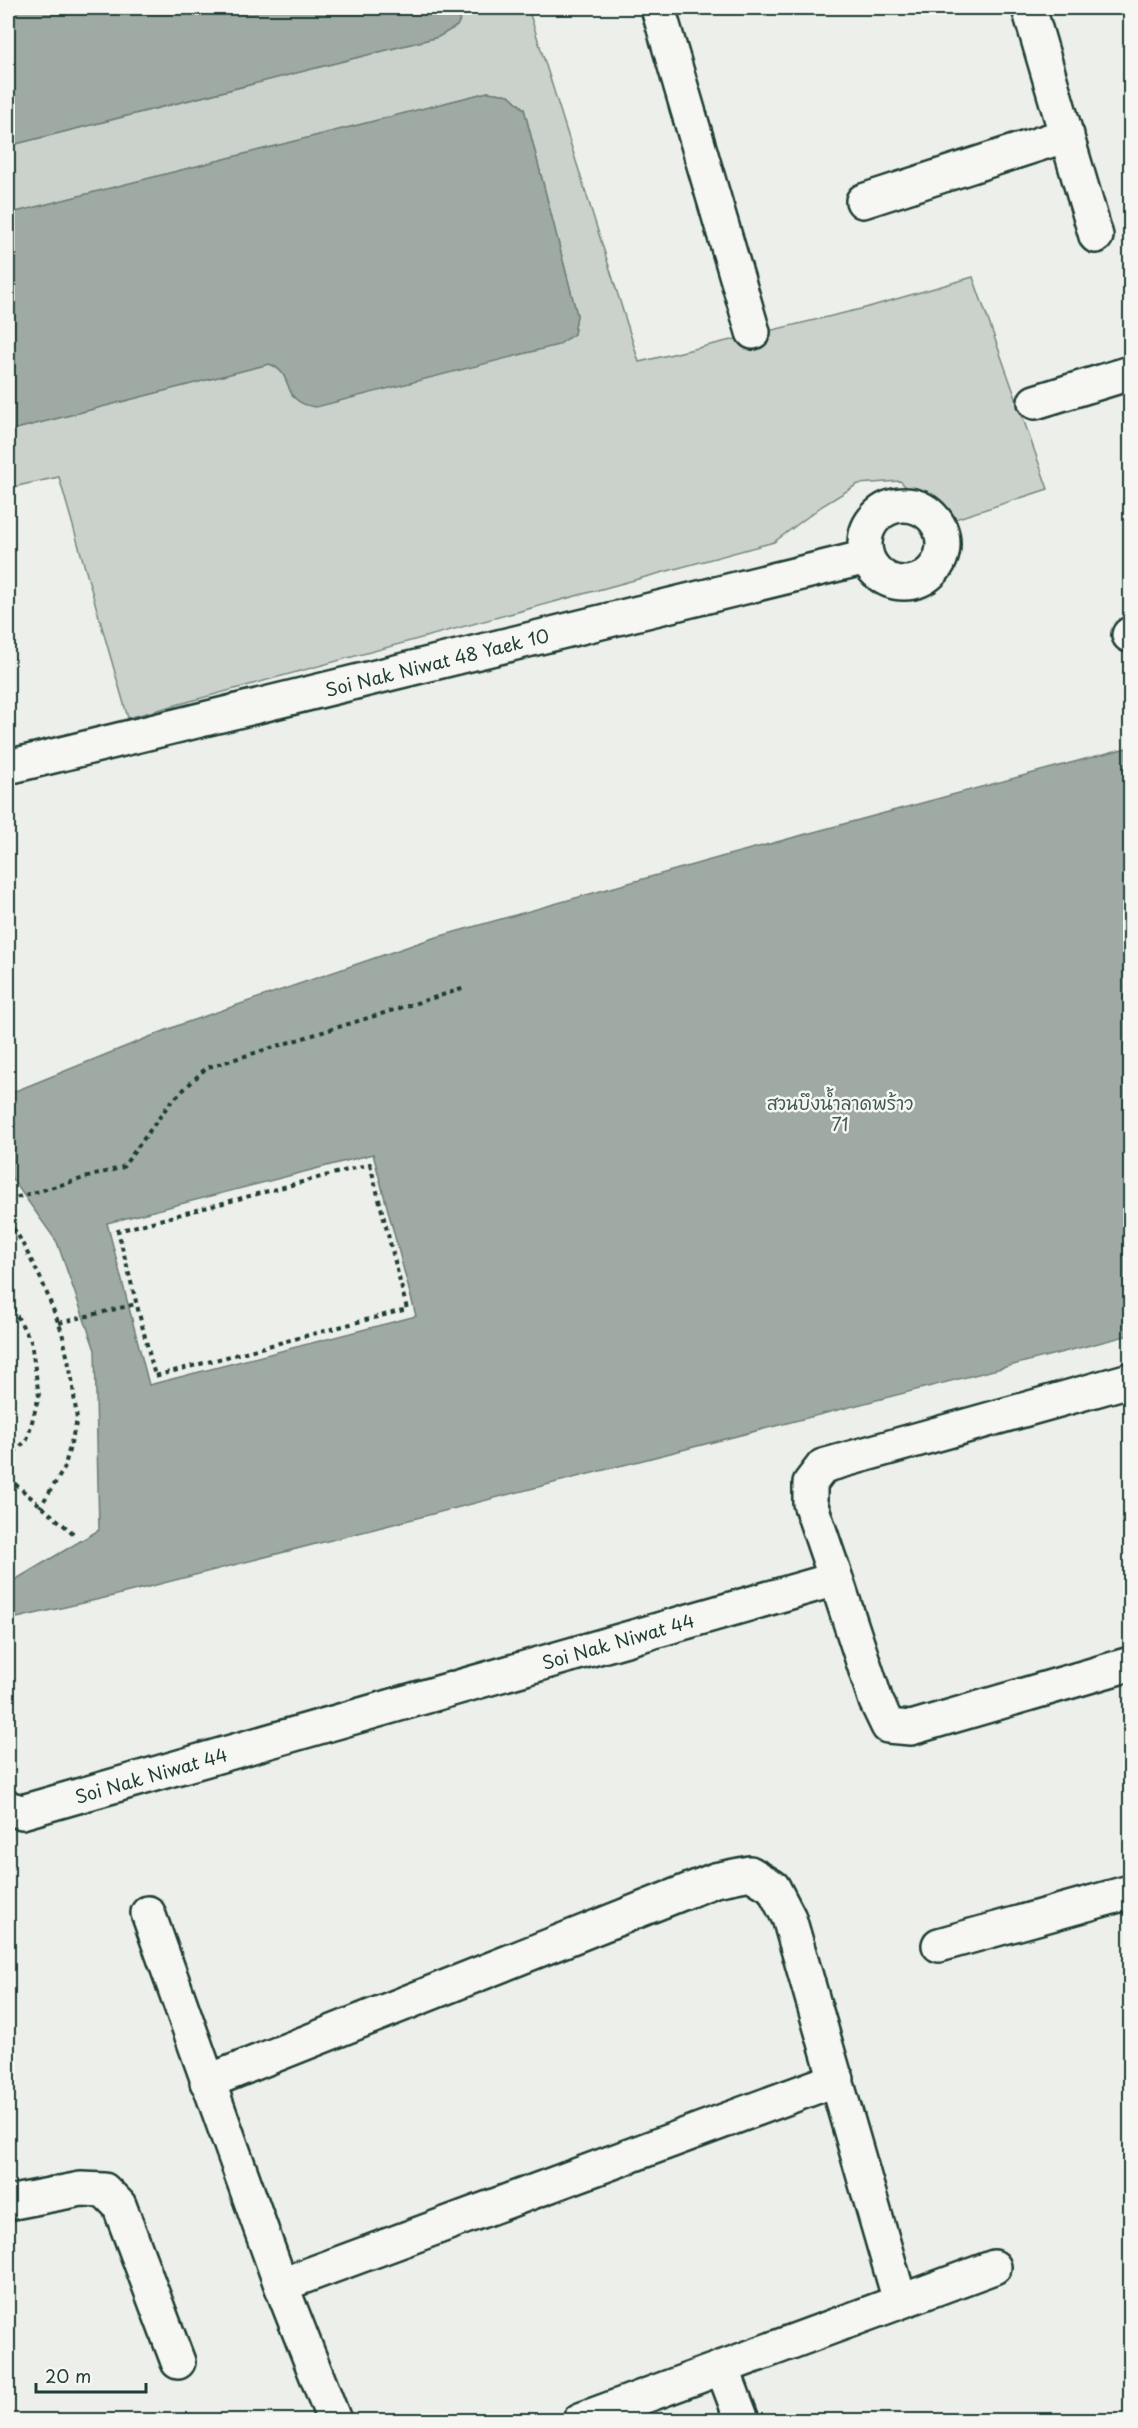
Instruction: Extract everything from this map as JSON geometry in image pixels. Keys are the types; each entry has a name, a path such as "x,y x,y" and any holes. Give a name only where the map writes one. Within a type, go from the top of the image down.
{"street":[{"path":"658,8 753,332"},
{"path":"1029,8 1096,236"},
{"path":"863,201 1067,135"},
{"path":"1035,402 1131,373"},
{"name":"Soi Nak Niwat 48 Yaek 10","path":"8,767 867,557"},
{"path":"1131,1380 823,1466 810,1483 810,1503 876,1701 888,1726 911,1728 1131,1664"},
{"name":"Soi Nak Niwat 44","path":"8,1808 22,1812 836,1579"},
{"path":"207,2082 715,1880 750,1873 773,1887 789,1918 900,2301"},
{"path":"939,1945 1131,1892"},
{"path":"148,1913 207,2082 334,2421"},
{"path":"282,2285 837,2079"},
{"path":"8,2203 81,2189 104,2190 119,2205 178,2362"},
{"path":"580,2421 994,2267"},
{"path":"722,2367 742,2421"}],"path":[{"path":"8,1200 123,1167 170,1103 206,1068 465,988"},
{"path":"370,1164 407,1309 155,1376 136,1304 118,1231 370,1164"},
{"path":"8,1221 42,1281 59,1323 72,1379 77,1420 64,1469 40,1507"},
{"path":"8,1300 31,1341 39,1396 27,1440 8,1458"},
{"path":"59,1323 136,1304"},
{"path":"8,1478 74,1534"}],"shaded area":[{"path":"8,8 465,8 457,26 438,37 8,146"},
{"path":"465,8 528,8 639,362 865,308 973,277 1048,489 943,523 900,481 858,484 822,506 774,542 128,718 59,477 8,488 8,431 269,364 282,373 293,397 574,334 577,315 524,109 509,95 488,92 8,214 8,146 438,37 457,26"},
{"path":"488,92 509,95 524,109 577,315 574,334 558,345 316,407 297,400 283,374 278,368 269,364 8,431 8,214"},
{"name":"สวนบึงน้ำลาดพร้าว 71","path":"1130,747 1130,1335 113,1596 8,1620 8,1584 99,1530 95,1350 57,1242 8,1173 8,1094 179,1025 430,939 721,857","holes":["373,1154 416,1316 149,1385 107,1223"]}]}
